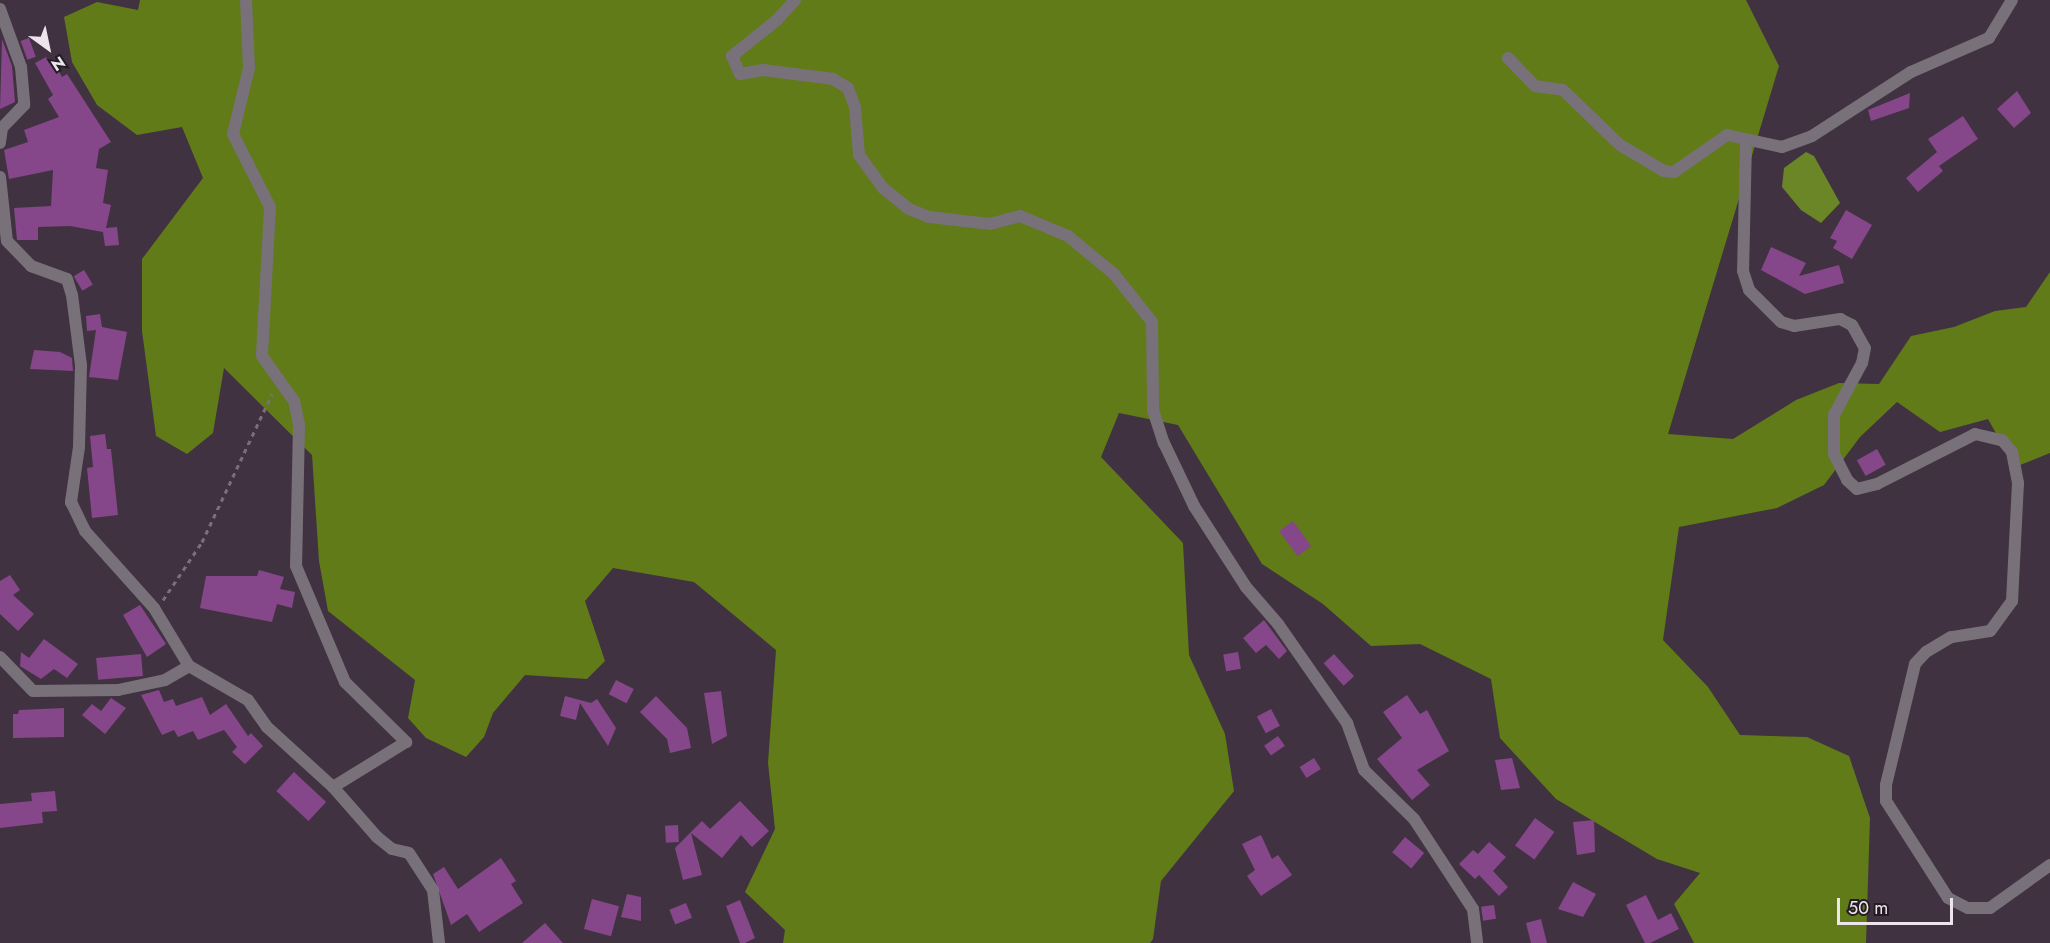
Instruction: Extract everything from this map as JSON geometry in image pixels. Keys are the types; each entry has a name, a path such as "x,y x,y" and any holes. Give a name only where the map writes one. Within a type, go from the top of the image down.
{"street":[{"path":"246,0 249,68 233,134 270,207 262,356 294,401 299,424 296,566 345,682 406,742 333,787"},
{"path":"795,0 777,20 732,56 740,74 764,70 833,79 848,88 855,107 860,155 883,188 909,209 929,217 990,224 1020,216 1068,236 1114,274 1152,322 1153,410 1164,442 1194,506 1246,587 1278,624 1347,723 1364,770 1413,819 1473,909 1477,943"},
{"path":"1508,58 1535,86 1563,90 1620,146 1664,171 1674,172 1727,135 1746,141 1782,147 1812,136 1911,72 1989,38 2012,0"},
{"path":"0,9 21,67 24,105 2,128 0,143"},
{"path":"1746,141 1743,271 1749,290 1781,322 1794,326 1840,320 1852,325 1865,348 1862,363 1834,415 1834,454 1847,480 1857,489 1877,484 1975,434 2002,440 2012,452 2018,483 2012,601 1990,631 1951,637 1926,652 1915,664 1886,785 1886,801 1948,898 1968,908 1990,908 2050,866"},
{"path":"0,177 7,241 31,266 67,279 72,295 81,365 79,447 71,502 85,531 154,608 189,666 248,700 267,727 333,787 377,837 392,849 409,854 433,890 439,943"},
{"path":"0,657 33,691 118,690 165,680 189,666"}],"path":[{"path":"154,608 158,608 202,542 279,380"}],"shaded area":[{"path":"140,0 1746,0 1779,66 1668,434 1733,439 1796,400 1839,383 1879,384 1911,336 1954,327 1995,311 2026,307 2050,272 2050,453 2015,467 1988,419 1940,432 1897,402 1860,437 1824,485 1777,508 1679,527 1663,640 1708,687 1740,735 1807,737 1849,756 1870,818 1866,943 1694,943 1674,904 1700,873 1657,859 1556,799 1500,738 1491,679 1420,644 1371,646 1323,604 1262,564 1178,425 1119,413 1101,457 1183,543 1189,655 1225,734 1234,791 1161,881 1153,939 1150,943 783,943 785,930 745,892 775,829 768,763 776,650 694,582 613,568 585,601 605,661 587,679 525,675 493,713 484,737 466,757 426,738 408,718 415,680 328,611 319,561 312,455 224,368 213,433 187,454 156,436 142,331 142,259 203,178 182,127 137,135 97,105 72,62 64,17 97,2 138,10"},
{"path":"1806,152 1814,156 1840,203 1821,223 1801,210 1782,187 1784,168"}],"building":[{"path":"29,38 36,57 27,60 21,41"},
{"path":"2,39 12,66 15,102 0,109"},
{"path":"46,57 49,63 53,61 62,77 67,74 111,142 99,149 96,168 108,170 103,203 111,205 106,228 117,227 119,245 105,246 103,232 70,226 38,227 38,240 17,240 14,208 51,206 53,170 9,179 4,150 28,142 24,130 59,117 48,99 53,95 35,63"},
{"path":"2017,91 2031,113 2014,128 1997,109"},
{"path":"1910,93 1909,108 1871,121 1868,110"},
{"path":"1963,116 1978,139 1939,166 1943,171 1918,192 1906,178 1937,152 1928,139"},
{"path":"1846,210 1872,225 1852,259 1833,248 1837,241 1830,238"},
{"path":"1771,247 1806,263 1799,276 1839,265 1844,283 1805,294 1761,270"},
{"path":"84,270 93,285 82,291 74,276"},
{"path":"100,314 102,327 127,332 118,380 89,377 96,330 87,331 86,316"},
{"path":"34,350 60,352 72,358 73,371 30,369"},
{"path":"105,434 107,449 111,449 118,515 92,518 87,468 93,467 90,436"},
{"path":"1877,449 1886,465 1866,476 1857,460"},
{"path":"1293,521 1311,546 1297,556 1279,531"},
{"path":"259,570 284,577 280,589 295,592 292,608 277,604 272,622 200,608 206,576 257,576"},
{"path":"10,575 20,590 13,595 34,614 18,631 0,614 0,581"},
{"path":"140,605 166,644 147,657 123,615"},
{"path":"1264,620 1287,651 1279,659 1266,645 1256,653 1243,638"},
{"path":"44,639 78,664 67,678 54,669 41,679 20,666 21,652 29,658"},
{"path":"1238,652 1241,669 1226,671 1223,655"},
{"path":"141,654 143,676 98,680 96,658"},
{"path":"1334,654 1354,676 1344,686 1324,663"},
{"path":"616,680 634,689 627,703 609,694"},
{"path":"159,690 164,702 173,699 176,706 202,697 210,715 226,704 248,736 251,733 263,746 245,764 232,752 237,747 224,730 198,740 193,731 178,737 174,730 162,735 141,695"},
{"path":"721,691 727,736 712,744 704,693"},
{"path":"1407,695 1420,714 1427,710 1449,751 1417,770 1430,785 1412,800 1377,759 1402,738 1383,712"},
{"path":"565,696 591,703 597,699 616,728 608,746 580,703 576,720 560,716"},
{"path":"656,696 687,728 691,748 670,753 667,739 640,712"},
{"path":"111,698 126,708 105,734 82,715 92,704 101,711"},
{"path":"64,708 64,737 13,738 13,714 18,714 19,710"},
{"path":"1271,709 1280,726 1266,733 1257,717"},
{"path":"1278,736 1285,746 1271,756 1264,746"},
{"path":"1314,758 1321,769 1306,778 1300,767"},
{"path":"1512,758 1520,788 1501,790 1495,760"},
{"path":"294,772 326,802 308,821 276,791"},
{"path":"55,791 57,811 42,812 43,823 0,828 0,804 32,801 31,793"},
{"path":"740,801 769,831 752,847 741,835 722,858 691,833 702,875 683,880 675,848 702,821 710,829"},
{"path":"1535,818 1554,832 1534,860 1515,846"},
{"path":"1594,820 1595,852 1577,855 1573,822"},
{"path":"678,825 679,842 666,843 665,826"},
{"path":"1261,835 1272,859 1278,855 1292,875 1261,896 1247,876 1255,870 1242,844"},
{"path":"1405,837 1424,853 1411,868 1392,852"},
{"path":"1489,842 1506,857 1493,871 1508,887 1499,896 1479,875 1475,879 1459,864 1473,850 1478,854"},
{"path":"501,858 516,881 511,884 523,903 479,932 467,914 451,925 433,874 444,867 458,889"},
{"path":"1573,882 1596,894 1583,917 1558,909"},
{"path":"627,894 641,897 641,921 621,917"},
{"path":"1646,895 1658,920 1671,913 1679,929 1650,943 1645,943 1626,905"},
{"path":"592,899 619,906 611,936 584,929"},
{"path":"740,900 755,938 745,943 740,943 726,906"},
{"path":"686,903 692,918 675,925 669,910"},
{"path":"1494,905 1496,919 1483,921 1481,907"},
{"path":"1541,919 1547,943 1531,943 1526,923"},
{"path":"545,923 563,943 522,943"}]}
